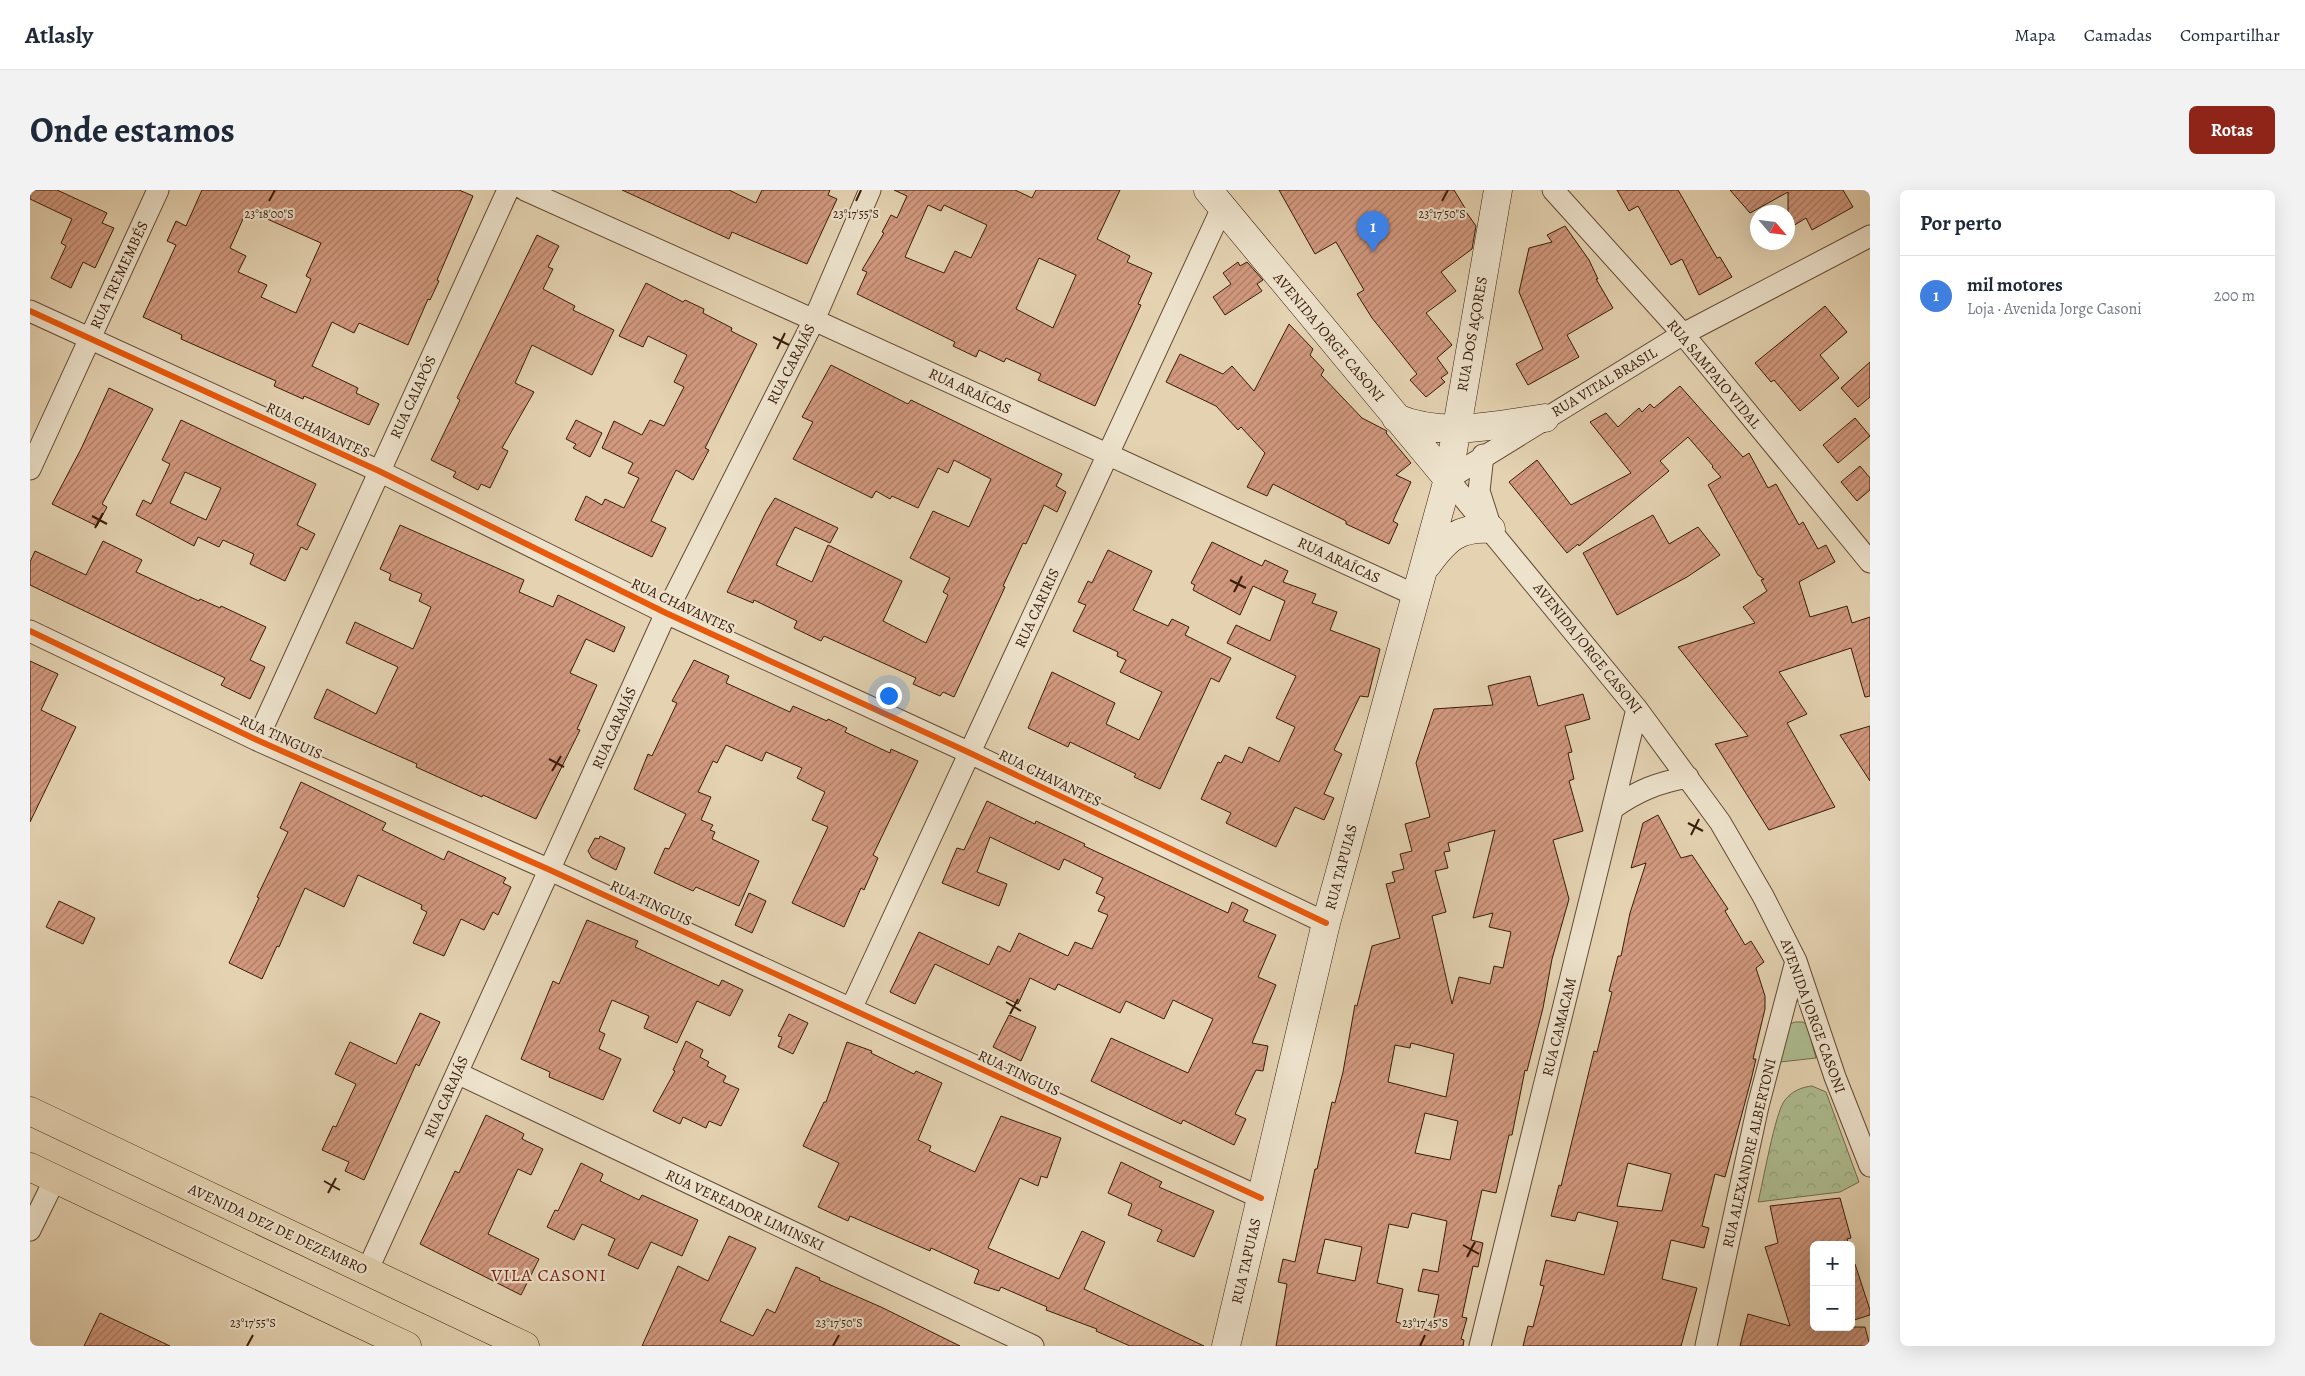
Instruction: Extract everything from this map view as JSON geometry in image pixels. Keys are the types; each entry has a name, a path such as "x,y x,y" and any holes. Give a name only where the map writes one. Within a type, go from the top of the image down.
{"highway":[{"name":"AVENIDA DEZ DE DEZEMBRO","path":"30,1111 525,1346"},
{"path":"30,1167 407,1346"}],"street":[{"name":"RUA TREMEMBÉS","path":"30,470 88,339 158,190"},
{"name":"RUA CAIAPÓS","path":"256,740 508,190"},
{"name":"RUA ARAÍCAS","path":"525,190 1108,455 1418,583"},
{"name":"RUA CARAJÁS","path":"367,1271 666,613 814,320 870,190"},
{"name":"RUA SAMPAIO VIDAL","path":"1553,190 1683,334 1870,562"},
{"name":"RUA DOS AÇORES","path":"1448,479 1494,194"},
{"name":"AVENIDA JORGE CASONI","path":"1215,199 1396,418 1492,529 1637,709 1720,822 1796,960 1835,1077 1870,1166"},
{"name":"RUA CARIRIS","path":"852,1009 1108,455 1215,199"},
{"name":"RUA VITAL BRASIL","path":"1448,479 1683,334 1870,236"},
{"name":"RUA CHAVANTES","path":"30,311 379,472 666,613 970,753 1326,923"},
{"path":"1396,418 1430,428 1456,430 1545,418"},
{"path":"1418,583 1437,551 1452,537 1475,528 1492,529 1479,491 1483,456"},
{"name":"RUA TAPUIAS","path":"1226,1346 1326,923 1448,479"},
{"name":"RUA TINGUIS","path":"30,631 256,740 550,870 1261,1198"},
{"name":"RUA CAMACAM","path":"1480,1346 1637,709"},
{"path":"1613,808 1632,794 1648,787 1688,777"},
{"name":"RUA ALEXANDRE ALBERTONI","path":"1706,1346 1758,1106 1796,960"},
{"name":"RUA VEREADOR LIMINSKI","path":"457,1073 1033,1346"},
{"path":"30,1230 55,1179"}],"green space":[{"path":"1803,1022 1807,1025 1816,1058 1780,1062 1790,1024"},
{"path":"1812,1086 1826,1092 1859,1182 1840,1192 1758,1202 1773,1133 1781,1107 1785,1100 1794,1092 1801,1088"}],"building":[{"path":"30,190 57,190 107,213 102,223 114,228 95,268 83,262 71,288 51,278 66,246 61,243 72,219 30,199"},
{"path":"202,190 459,190 473,196 437,280 439,281 430,300 428,299 408,345 359,323 354,333 332,322 312,366 358,388 356,393 379,404 369,425 304,396 303,399 274,386 276,381 181,339 182,335 143,317 176,245 167,241 176,221 186,226","holes":["247,210 321,243 306,276 311,279 296,313 261,297 267,285 238,272 246,256 230,248"]},
{"path":"622,190 729,190 756,203 762,190 830,190 828,195 837,199 807,264 732,232 729,239"},
{"path":"894,190 1015,190 1032,198 1036,190 1120,190 1097,239 1130,256 1127,262 1152,273 1138,304 1141,305 1095,406 1038,380 1041,374 1006,358 1004,362 979,350 976,357 953,346 955,342 857,294 867,272 862,270 884,233 882,232 891,215 897,218 907,196","holes":["928,205 941,211 944,205 987,225 971,258 955,251 944,273 905,257","1039,258 1076,275 1053,328 1016,309"]},
{"path":"1279,190 1454,190 1476,226 1472,249 1441,272 1456,291 1426,313 1452,345 1437,358 1448,373 1441,378 1445,382 1426,397 1410,380 1417,374 1372,318 1357,294 1364,290 1336,242 1315,254"},
{"path":"1617,190 1678,190 1717,258 1720,257 1732,277 1699,295 1682,259 1671,265 1638,206 1629,211"},
{"path":"1730,190 1843,190 1853,207 1812,230 1806,218 1795,225 1795,205 1788,205 1788,192 1764,205 1750,205 1750,213"},
{"path":"1565,226 1589,260 1598,279 1596,279 1613,308 1567,335 1579,357 1528,385 1516,364 1543,349 1519,292 1529,248 1552,242 1547,235"},
{"path":"537,235 559,246 548,267 553,269 543,289 575,306 573,310 614,330 592,375 532,345 515,383 534,392 502,448 508,451 490,488 481,484 478,490 453,477 456,472 431,460 460,400 457,398"},
{"path":"1238,262 1240,266 1247,262 1263,280 1257,284 1262,291 1225,315 1213,297 1231,284 1223,273"},
{"path":"646,283 683,302 685,300 704,309 703,313 732,328 731,331 757,344 705,448 709,450 693,480 676,470 651,521 666,528 652,557 575,520 586,496 602,505 605,499 624,508 639,478 628,473 633,463 602,448 614,421 642,435 650,420 664,426 684,387 674,382 687,355 648,336 643,347 619,336"},
{"path":"1825,306 1847,332 1820,355 1839,378 1800,411 1774,380 1771,382 1755,363"},
{"path":"1289,324 1313,349 1310,355 1324,370 1321,375 1362,418 1387,431 1386,433 1411,463 1396,475 1411,482 1393,521 1398,524 1389,544 1346,524 1346,521 1273,484 1267,496 1247,487 1265,453 1241,427 1238,430 1216,406 1166,382 1180,354 1223,374 1232,366 1254,391"},
{"path":"1870,362 1870,397 1858,407 1841,388"},
{"path":"831,365 908,404 911,400 1062,474 1056,486 1066,492 1057,512 1044,505 1026,544 1023,543 1003,586 1005,587 954,697 943,692 940,696 913,684 916,678 824,636 821,641 794,628 797,621 754,600 753,603 727,592 766,512 775,498 838,528 830,543 795,527 776,565 812,582 828,545 902,581 883,621 926,643 948,595 943,592 950,578 910,558 933,511 969,527 991,479 954,460 948,473 938,468 918,508 892,496 890,499 876,491 872,498 793,459 813,422 802,417"},
{"path":"1680,386 1743,457 1749,453 1768,488 1776,484 1799,525 1803,522 1818,549 1826,545 1835,562 1799,582 1810,617 1847,606 1852,623 1870,617 1870,696 1865,697 1851,648 1779,672 1807,714 1787,723 1835,807 1769,830 1715,744 1748,736 1678,647 1755,623 1743,607 1767,591 1761,580 1764,579 1758,575 1708,485 1721,477 1713,466 1688,437 1660,461 1669,471 1579,546 1578,544 1567,553 1509,482 1537,460 1571,505 1631,473 1590,422 1606,413 1618,427 1639,408 1642,412 1650,404 1654,408"},
{"path":"109,388 153,409 102,504 107,507 97,526 52,504 81,449"},
{"path":"1855,418 1870,436 1838,463 1823,445"},
{"path":"181,420 316,484 297,525 315,534 307,550 301,547 285,581 250,564 254,554 223,540 219,547 198,537 194,546 136,515 143,500 151,504 170,464 162,460","holes":["185,472 221,488 206,520 170,503"]},
{"path":"576,420 602,433 590,457 573,448 576,444 566,439"},
{"path":"1860,466 1870,478 1870,490 1857,501 1841,482"},
{"path":"1653,515 1669,544 1698,527 1720,555 1687,577 1617,615 1583,553"},
{"path":"400,525 524,580 519,592 553,607 558,595 625,627 614,652 586,639 570,673 597,685 577,729 580,730 536,819 416,767 417,764 314,718 327,689 376,714 398,667 346,643 355,622 413,649 431,607 419,601 422,594 389,580 391,574 380,569"},
{"path":"103,541 142,560 136,572 199,601 200,599 220,608 221,606 266,627 250,660 265,667 250,699 221,685 225,678 30,585 30,562 35,551 86,575"},
{"path":"1212,542 1262,566 1265,560 1288,571 1283,582 1316,594 1312,603 1337,612 1330,630 1380,649 1368,697 1360,696 1334,750 1342,754 1324,794 1334,798 1324,820 1295,807 1276,847 1226,823 1231,813 1201,799 1218,762 1221,763 1225,755 1242,763 1249,747 1279,762 1295,727 1276,718 1296,676 1227,643 1236,625 1270,641 1285,601 1253,586 1240,615 1193,590 1195,585 1191,583"},
{"path":"1108,550 1152,571 1133,610 1168,626 1172,619 1189,627 1185,635 1231,658 1219,682 1211,678 1160,789 1134,777 1136,774 1070,742 1068,747 1028,728 1052,672 1115,703 1106,724 1139,740 1162,692 1120,672 1126,660 1117,656 1118,652 1073,631 1086,605 1078,602 1088,581 1092,583"},
{"path":"694,660 729,676 726,683 790,712 793,706 827,721 828,719 847,728 845,732 890,753 891,749 918,761 873,855 878,858 864,890 861,888 844,927 792,903 828,827 812,820 825,792 797,778 802,768 766,752 762,761 726,745 717,763 713,761 698,792 711,797 701,820 713,825 710,830 715,832 712,839 759,861 739,906 696,887 693,891 654,873 665,848 669,849 686,814 634,789 648,754 652,756 677,703 672,701"},
{"path":"30,661 58,674 41,710 76,727 30,822"},
{"path":"1530,676 1538,706 1583,694 1590,719 1565,726 1572,752 1568,753 1574,779 1569,781 1583,831 1553,840 1569,899 1552,959 1543,1008 1527,1071 1525,1070 1512,1135 1509,1135 1496,1193 1482,1190 1471,1240 1483,1243 1478,1267 1473,1266 1462,1317 1467,1318 1461,1339 1464,1340 1463,1346 1276,1346 1287,1284 1278,1282 1283,1259 1295,1262 1315,1169 1317,1169 1332,1102 1335,1103 1343,1072 1355,1005 1357,1006 1372,946 1400,938 1386,884 1395,882 1392,872 1404,869 1400,854 1412,851 1405,824 1430,817 1416,763 1434,709 1493,705 1488,686","holes":["1495,830 1473,918 1493,913 1489,927 1511,932 1503,968 1494,966 1490,984 1459,977 1452,1004 1432,916 1446,912 1435,871 1448,868 1444,852 1450,851 1448,843","1411,1043 1454,1054 1446,1097 1388,1082 1395,1045 1410,1048","1425,1113 1458,1121 1450,1160 1415,1153","1412,1213 1447,1221 1438,1272 1423,1269 1418,1291 1439,1295 1431,1331 1396,1322 1403,1289 1377,1283 1389,1224 1408,1228","1325,1239 1362,1247 1355,1281 1317,1273"]},
{"path":"1870,726 1870,781 1840,735"},
{"path":"301,782 386,823 382,830 444,860 448,851 506,878 503,883 511,887 498,915 493,912 484,930 461,919 444,956 413,943 427,912 421,909 422,905 358,875 344,907 305,888 279,947 277,946 262,979 229,963 259,898 257,897 288,832 280,828"},
{"path":"987,801 1035,824 1036,821 1085,844 1084,846 1228,913 1232,902 1248,910 1243,921 1276,935 1258,977 1276,985 1252,1043 1268,1046 1263,1071 1256,1070 1235,1114 1246,1119 1234,1145 1183,1120 1181,1124 1091,1081 1111,1038 1188,1073 1213,1019 1173,1000 1164,1019 1126,1001 1120,1013 1058,984 1055,990 1030,978 1018,1004 935,964 915,1004 890,992 919,932 989,965 998,946 1010,952 1019,933 1068,956 1075,942 1092,949 1108,915 1098,911 1105,897 1096,893 1103,878 1064,859 1059,870 990,837 977,872 1007,884 999,906 942,883 957,848 964,850"},
{"path":"1658,815 1681,858 1692,855 1728,909 1725,911 1745,945 1751,941 1764,962 1756,968 1765,996 1765,1009 1753,1059 1756,1059 1725,1177 1715,1174 1702,1226 1709,1228 1704,1248 1671,1240 1662,1279 1697,1288 1681,1346 1523,1346 1528,1326 1533,1327 1544,1286 1540,1285 1546,1260 1604,1275 1618,1222 1578,1212 1575,1221 1551,1216 1559,1185 1561,1186 1594,1051 1597,1052 1612,992 1609,991 1618,956 1621,956 1630,913 1646,863 1631,868 1643,823","holes":["1628,1163 1671,1174 1662,1211 1617,1206"]},
{"path":"600,836 625,848 616,870 592,858 588,851 595,838 599,839"},
{"path":"749,893 766,901 752,933 735,925"},
{"path":"59,901 95,918 83,944 46,927"},
{"path":"587,920 638,941 635,947 719,986 722,980 743,990 730,1016 697,1001 677,1043 644,1028 649,1016 612,1000 599,1031 605,1034 599,1049 621,1059 603,1100 549,1077 550,1072 521,1059 553,981 559,984"},
{"path":"420,1013 440,1022 419,1066 416,1064 364,1180 345,1171 349,1162 322,1150 333,1126 336,1127 356,1084 335,1074 350,1042 396,1064"},
{"path":"789,1014 808,1023 793,1054 778,1047 782,1037 778,1036"},
{"path":"1009,1015 1036,1027 1021,1061 993,1047"},
{"path":"686,1041 703,1050 700,1057 709,1062 707,1066 726,1076 723,1082 739,1089 721,1126 709,1121 706,1128 683,1117 680,1124 653,1111 675,1071 673,1070"},
{"path":"847,1042 872,1051 871,1053 914,1074 916,1071 942,1083 918,1140 931,1146 929,1151 975,1172 1001,1116 1061,1138 1047,1178 1041,1176 1038,1186 1020,1178 988,1248 1059,1279 1082,1231 1105,1242 1084,1289 1204,1346 1130,1346 1096,1331 1097,1329 1046,1310 1047,1307 1001,1287 999,1291 974,1283 979,1270 931,1248 930,1251 850,1216 848,1221 818,1207 839,1163 803,1146 824,1102 826,1102"},
{"path":"486,1115 524,1134 522,1139 543,1149 531,1175 518,1169 488,1234 539,1259 521,1295 420,1244 455,1171 459,1173"},
{"path":"1121,1162 1162,1182 1159,1187 1214,1211 1194,1257 1157,1241 1162,1230 1128,1215 1132,1204 1108,1193"},
{"path":"581,1163 603,1174 600,1181 639,1200 642,1195 698,1220 682,1256 651,1242 638,1269 608,1255 615,1239 582,1224 574,1240 547,1227 555,1210 558,1211"},
{"path":"1840,1198 1851,1238 1847,1239 1848,1241 1810,1241 1810,1331 1855,1331 1855,1327 1865,1327 1870,1346 1740,1346 1748,1314 1790,1326 1765,1247 1778,1243 1770,1206"},
{"path":"729,1236 756,1248 720,1321 753,1336 767,1309 775,1313 796,1267 820,1278 819,1280 881,1307 960,1346 642,1346 678,1266 708,1281"},
{"path":"1855,1264 1870,1310 1870,1315 1855,1320"},
{"path":"100,1313 170,1346 84,1346"}],"cycle path":[{"path":"30,311 379,471 666,613 970,753 1326,923"},
{"path":"30,631 257,740 550,870 1261,1198"}],"place":[{"name":"mil motores","path":"1373,252"}],"district":[{"name":"VILA CASONI","path":"549,1275"}]}
